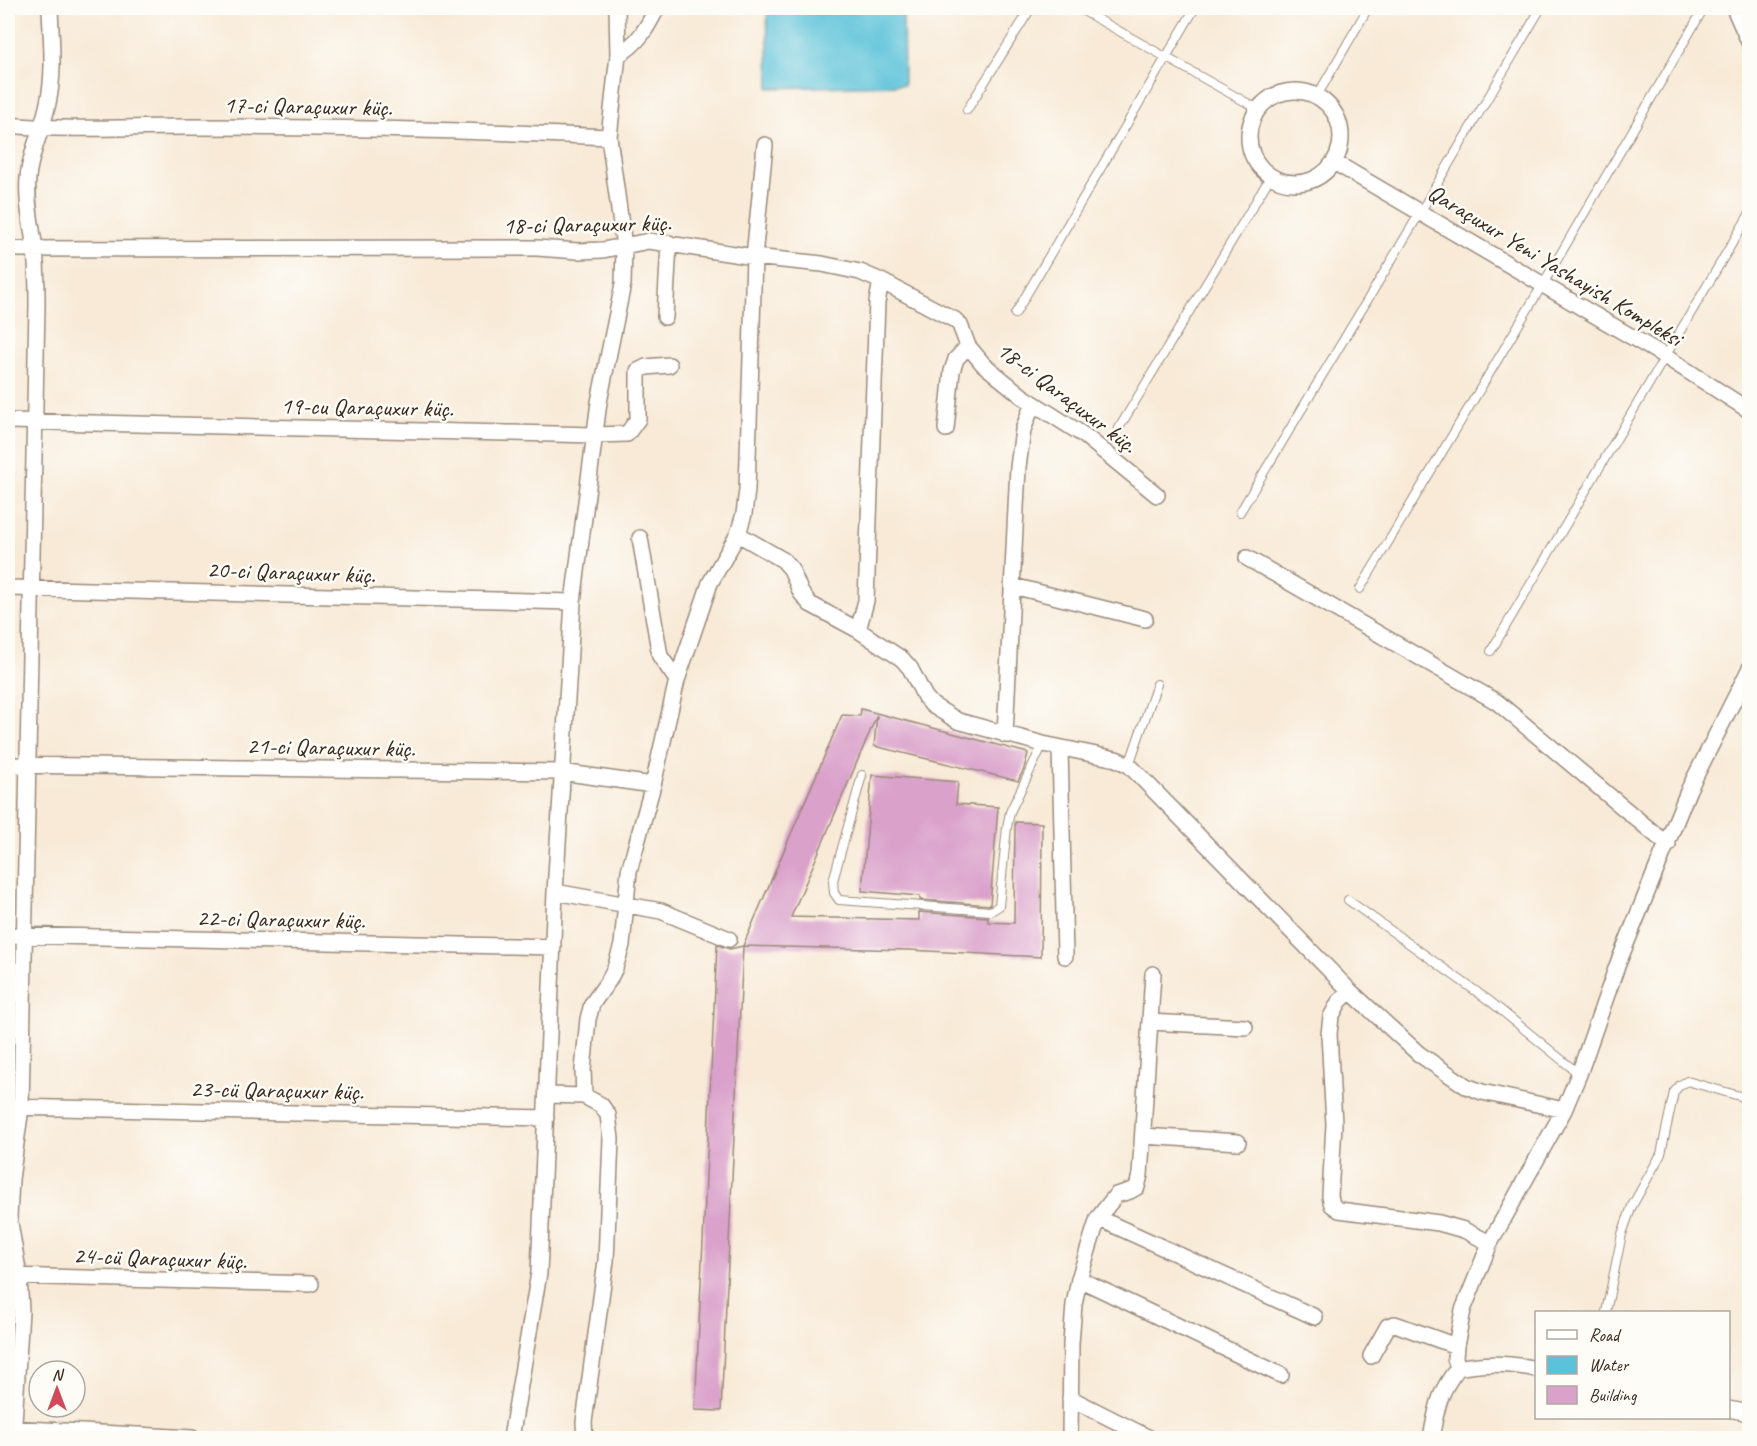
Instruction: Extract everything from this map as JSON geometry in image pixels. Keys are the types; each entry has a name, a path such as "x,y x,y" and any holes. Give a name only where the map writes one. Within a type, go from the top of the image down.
{"street":[{"path":"50,8 49,102 42,129 31,154 28,178 28,205 35,250 37,305 33,588 24,936 9,1217 13,1276 21,1311 12,1432 192,1438"},
{"path":"511,1438 539,1273 561,772 573,602 599,402 623,284 624,246 609,136 618,55 617,8"},
{"path":"618,55 632,47 646,29 657,8"},
{"path":"1734,8 1749,44"},
{"path":"1291,91 1317,96 1335,114 1340,125 1341,138 1334,162 1312,180 1298,183 1284,182 1271,176 1259,166 1251,153 1250,130 1257,110 1267,100 1278,94 1291,91"},
{"name":"17-ci Qaraçuxur küç.","path":"8,125 42,129 208,127 609,136"},
{"path":"584,1096 583,1070 588,1019 592,1004 615,968 622,945 629,871 653,785 676,680 710,583 738,534 744,514 747,490 754,257 765,145"},
{"name":"Qaraçuxur Yeni Yashayish Kompleksi","path":"1334,162 1421,211 1666,357 1749,411"},
{"name":"18-ci Qaraçuxur küç.","path":"8,249 537,248 578,251 603,250 649,241 754,257 822,264 860,272 955,320 960,325 968,346 983,364 1033,403 1085,436 1157,495"},
{"path":"665,317 669,243"},
{"path":"858,630 866,602 877,302 881,281"},
{"path":"946,429 952,371 956,359 968,346"},
{"name":"19-cu Qaraçuxur küç.","path":"8,420 627,434 638,419 638,371 646,367 669,365"},
{"path":"1005,735 1020,445 1033,403"},
{"path":"738,534 783,560 791,569 801,593 810,604 858,630 902,659 932,705 958,721 1005,735 1116,759 1129,765 1350,991 1419,1054 1466,1086 1482,1092 1564,1110"},
{"path":"640,538 660,656 676,680"},
{"path":"1247,558 1497,702 1668,845"},
{"path":"1012,586 1145,620"},
{"name":"20-ci Qaraçuxur küç.","path":"8,588 573,602"},
{"path":"1458,1368 1455,1358 1456,1346 1463,1310 1485,1261 1490,1243 1564,1110 1617,966 1689,789 1749,668"},
{"path":"1060,748 1065,956"},
{"name":"21-ci Qaraçuxur küç.","path":"8,765 561,772 653,785"},
{"path":"555,892 661,911 729,939"},
{"name":"22-ci Qaraçuxur küç.","path":"8,935 553,947"},
{"path":"1070,1438 1071,1343 1078,1280 1098,1218 1116,1195 1137,1187 1140,1175 1153,974"},
{"path":"1350,991 1339,1002 1331,1017 1329,1034 1334,1124 1330,1196 1332,1205 1339,1210 1438,1224 1464,1230 1490,1243"},
{"path":"1150,1022 1245,1026"},
{"path":"547,1095 584,1096 601,1105 608,1115 611,1139 606,1261 584,1422 585,1438"},
{"name":"23-cü Qaraçuxur küç.","path":"14,1107 546,1118"},
{"path":"1143,1136 1238,1142"},
{"path":"1098,1218 1315,1317"},
{"name":"24-cü Qaraçuxur küç.","path":"13,1276 311,1284"},
{"path":"1078,1280 1281,1375"},
{"path":"1371,1356 1388,1326 1395,1324 1456,1346"},
{"path":"1431,1438 1439,1399 1445,1383 1458,1368 1492,1362 1535,1369"},
{"path":"1070,1398 1149,1438"},
{"path":"1730,1408 1749,1413"}],"lane":[{"path":"967,110 1031,8"},
{"path":"1078,8 1257,110"},
{"path":"1015,314 1195,8"},
{"path":"1317,96 1368,8"},
{"path":"1240,512 1541,8"},
{"path":"1360,589 1543,284 1704,8"},
{"path":"1119,428 1271,176"},
{"path":"1491,651 1749,213"},
{"path":"1129,765 1157,684"},
{"path":"862,775 833,881 834,893 839,900 992,911 999,906 1010,812 1043,744"},
{"path":"1348,900 1491,1002 1579,1074"},
{"path":"1606,1311 1622,1234 1632,1206 1661,1154 1674,1092 1687,1081 1749,1099"}],"water":[{"path":"767,8 903,8 904,85 769,88"}],"building":[{"path":"861,709 1028,753 1024,769 1018,781 874,746 877,715 791,917 919,920 919,912 988,917 988,922 1014,923 1015,822 1042,823 1041,957 909,950 743,946 842,715 860,716"},
{"path":"872,775 958,782 956,804 998,807 990,905 920,900 920,896 862,891"},
{"path":"717,945 730,949 743,946 721,1411 695,1410"}]}
